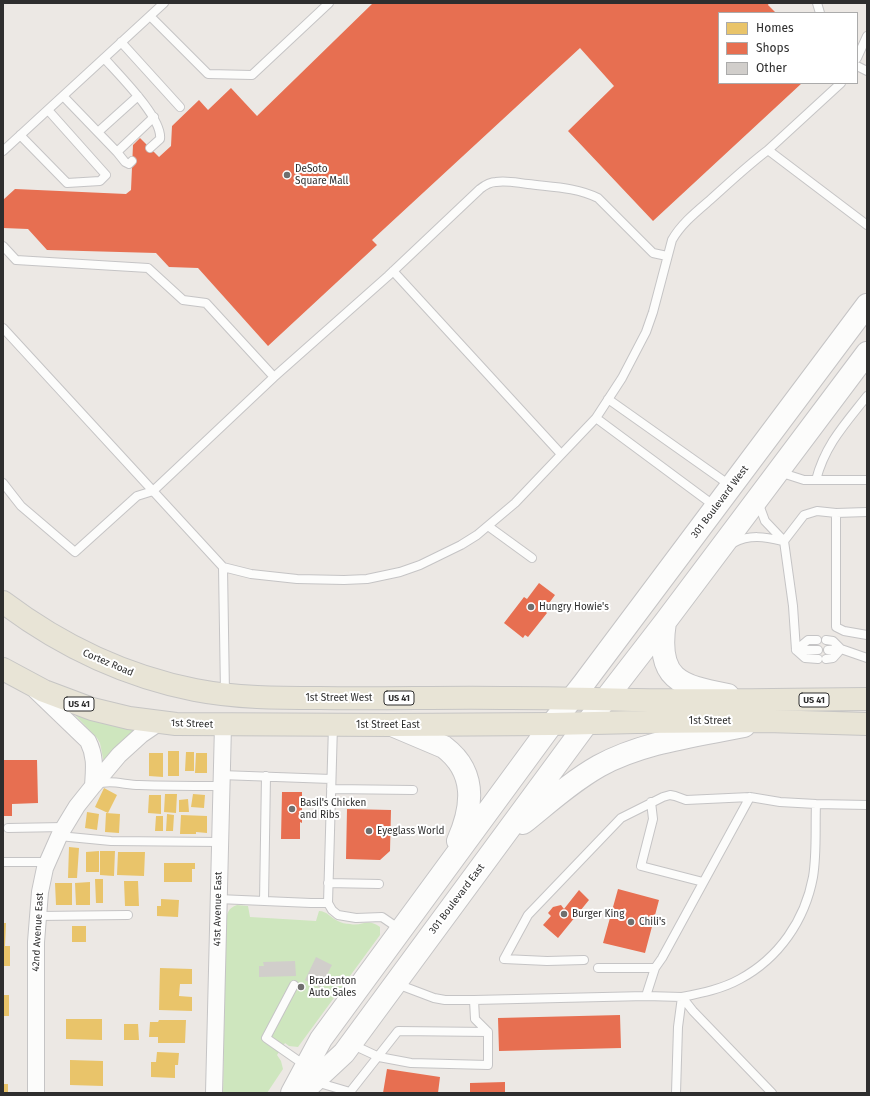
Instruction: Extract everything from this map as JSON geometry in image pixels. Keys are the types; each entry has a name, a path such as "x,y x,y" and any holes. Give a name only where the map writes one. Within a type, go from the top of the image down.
{"main road":[{"name":"301 Boulevard West","path":"573,698 867,306"},
{"path":"605,699 665,622 867,353"},
{"name":"Cortez Road","path":"3,602 45,631 94,658 127,671 162,682 198,691 225,695"},
{"path":"665,622 662,641 663,656 669,670 679,680 699,690 761,700"},
{"name":"US 41","path":"3,670 27,683 62,698 92,708 129,718 160,722"},
{"name":"1st Street West","path":"225,695 288,698 573,698"},
{"name":"1st Street","path":"573,698 761,700 867,699"},
{"name":"301 Boulevard East","path":"307,1080 321,1039 552,724 573,698"},
{"name":"301 Boulevard East","path":"292,1093 344,1053 394,983 605,699"},
{"path":"496,846 566,788 600,766 631,752 656,745 767,721"},
{"name":"1st Street","path":"552,724 767,721 867,724"},
{"name":"1st Street","path":"160,722 223,725"},
{"name":"1st Street East","path":"223,725 552,724"},
{"path":"392,725 444,747 456,758 466,778 470,799 467,818 446,868"}],"street":[{"path":"27,683 88,741 94,756 93,786"},
{"name":"42nd Avenue East","path":"36,1093 36,942 42,878 61,832 77,806 93,786 140,735 160,722"},
{"name":"41st Avenue East","path":"214,1093 223,725"}],"lane":[{"path":"3,151 164,3"},
{"path":"150,16 208,74 252,75 329,3"},
{"path":"858,56 867,36"},
{"path":"121,42 180,107"},
{"path":"104,58 138,96 154,117 161,134 160,139 150,148"},
{"path":"3,328 223,566 251,574 297,579 367,579 400,572 420,566 462,545 488,526 515,503 596,418 622,378 646,332 653,312 672,240 683,225 840,84"},
{"path":"63,96 127,164 132,161"},
{"path":"98,132 138,96"},
{"path":"20,135 67,183 100,181 106,175 48,110"},
{"path":"117,152 154,117"},
{"path":"768,150 867,225"},
{"path":"3,483 21,506 75,552 137,496 153,491 274,377 393,271 485,185 497,182 570,189 590,194 598,198 653,253 667,256"},
{"path":"3,246 16,260 148,268 183,300 206,304 274,377"},
{"path":"393,271 561,454"},
{"path":"816,480 818,471 832,441 867,396"},
{"path":"608,399 732,486"},
{"path":"596,418 716,507"},
{"path":"778,471 804,480 867,480"},
{"path":"757,499 765,521 784,541 793,606 796,650 805,658 822,659 832,658 841,649"},
{"path":"784,541 804,515 817,511 836,513 867,512"},
{"path":"836,513 836,627 844,631 867,635"},
{"path":"488,526 532,558"},
{"path":"719,550 742,538 763,537 784,541"},
{"path":"223,566 225,695"},
{"path":"796,650 808,640 817,640"},
{"path":"826,640 833,641 841,649"},
{"path":"828,650 841,649 867,658"},
{"path":"796,650 818,650"},
{"path":"333,724 328,903 332,910 338,915 356,918 382,917 401,930"},
{"path":"93,786 106,782 164,786 266,776 331,779"},
{"path":"264,901 266,776"},
{"path":"331,789 413,790"},
{"path":"584,960 547,961 504,959 528,915 621,818 651,802 670,796 686,800 750,797 780,802 867,804"},
{"path":"646,996 655,968 662,958 750,797"},
{"path":"651,802 653,819 641,866 703,882"},
{"path":"394,983 434,998 446,1000 646,996 682,998 708,992 740,979 767,960 788,937 799,919 810,891 815,863 816,804"},
{"path":"8,828 61,832 111,841 219,842"},
{"path":"3,862 48,862"},
{"path":"328,883 379,884"},
{"path":"218,898 328,903"},
{"path":"38,916 128,915"},
{"path":"598,968 655,968"},
{"path":"294,985 266,1038 307,1080 350,1092 398,1031 488,1032"},
{"path":"676,1093 678,1027 682,998"},
{"path":"682,998 692,1011 772,1093"},
{"path":"350,1044 379,1057 411,1063 488,1065 488,1032 475,1019 474,1000"}],"green space":[{"path":"76,714 137,728 104,763 100,743 76,716"},
{"path":"237,905 248,906 250,917 316,921 319,911 324,912 336,920 344,923 354,925 368,922 380,927 380,935 298,1047 289,1046 285,1043 277,1055 281,1061 283,1069 267,1093 223,1093 226,922 228,911"}],"building: Homes":[{"path":"168,751 179,751 179,776 168,776"},
{"path":"186,752 194,752 194,771 185,771"},
{"path":"149,753 163,753 163,777 149,776"},
{"path":"196,753 207,753 207,773 195,773"},
{"path":"104,788 117,795 108,813 95,807"},
{"path":"165,794 177,794 176,813 164,812"},
{"path":"193,794 205,795 204,808 191,807"},
{"path":"149,795 161,795 161,814 148,813"},
{"path":"188,799 189,812 179,812 179,800"},
{"path":"87,812 99,814 97,830 85,828"},
{"path":"106,813 120,814 119,833 105,832"},
{"path":"167,814 174,815 173,831 166,831"},
{"path":"181,815 207,816 207,833 196,832 196,834 180,834"},
{"path":"156,816 163,816 163,831 155,831"},
{"path":"69,847 79,848 77,878 68,878"},
{"path":"99,851 99,872 86,872 86,852"},
{"path":"100,851 115,851 114,876 100,875"},
{"path":"118,852 145,852 144,876 117,875"},
{"path":"164,863 195,863 195,869 192,869 192,882 164,882"},
{"path":"95,879 103,879 103,903 96,903"},
{"path":"124,881 138,881 139,906 125,906"},
{"path":"90,882 90,905 76,905 75,883"},
{"path":"55,883 72,883 72,905 56,905"},
{"path":"161,899 179,900 178,917 157,916 157,906 161,906"},
{"path":"3,923 6,923 5,946 10,946 10,966 3,966"},
{"path":"72,926 86,926 86,942 72,942"},
{"path":"160,968 192,969 192,984 180,984 179,996 192,997 192,1011 159,1010"},
{"path":"3,995 9,995 9,1016 3,1016"},
{"path":"66,1019 102,1019 102,1040 66,1039"},
{"path":"159,1020 186,1020 185,1043 158,1043 158,1037 149,1037 150,1022 158,1022"},
{"path":"124,1024 138,1024 139,1040 124,1040"},
{"path":"157,1052 179,1053 178,1065 175,1065 175,1078 151,1077 151,1062 156,1062"},
{"path":"70,1060 103,1061 103,1086 70,1085"},
{"path":"3,1084 8,1084 8,1093 3,1093"}],"building: Shops":[{"name":"DeSoto Square Mall","path":"373,3 769,3 768,5 775,12 718,12 718,84 801,84 653,221 568,131 614,86 580,48 372,240 377,245 268,346 198,268 169,267 156,253 47,250 28,229 3,228 3,200 15,189 126,194 131,190 133,145 140,138 159,157 171,146 172,126 199,100 208,110 231,88 257,116"},
{"path":"539,583 555,595 544,610 547,613 528,637 525,635 523,638 504,623 524,597 527,599"},
{"path":"3,760 37,760 38,803 12,804 12,816 3,816"},
{"path":"282,792 302,792 302,823 300,822 300,839 281,839"},
{"name":"Eyeglass World","path":"347,809 391,810 390,851 380,860 346,859"},
{"name":"Chili's","path":"618,889 659,900 645,953 603,943"},
{"name":"Burger King","path":"579,890 589,900 558,938 543,925 551,916 548,913 553,907 561,905 564,909"},
{"path":"620,1015 621,1048 499,1051 498,1018"},
{"path":"387,1069 440,1077 438,1093 383,1093"},
{"path":"505,1082 505,1093 470,1093 470,1083"}],"building: Other":[{"path":"316,957 332,965 320,988 305,980"},
{"path":"295,961 296,976 259,977 259,966 264,966 263,962"}],"place":[{"name":"DeSoto Square Mall","path":"287,175"},
{"name":"Hungry Howie's","path":"531,607"},
{"name":"Basil's Chicken and Ribs","path":"292,809"},
{"name":"Eyeglass World","path":"369,831"},
{"name":"Burger King","path":"564,914"},
{"name":"Chili's","path":"631,922"},
{"name":"Bradenton Auto Sales","path":"301,987"}]}
